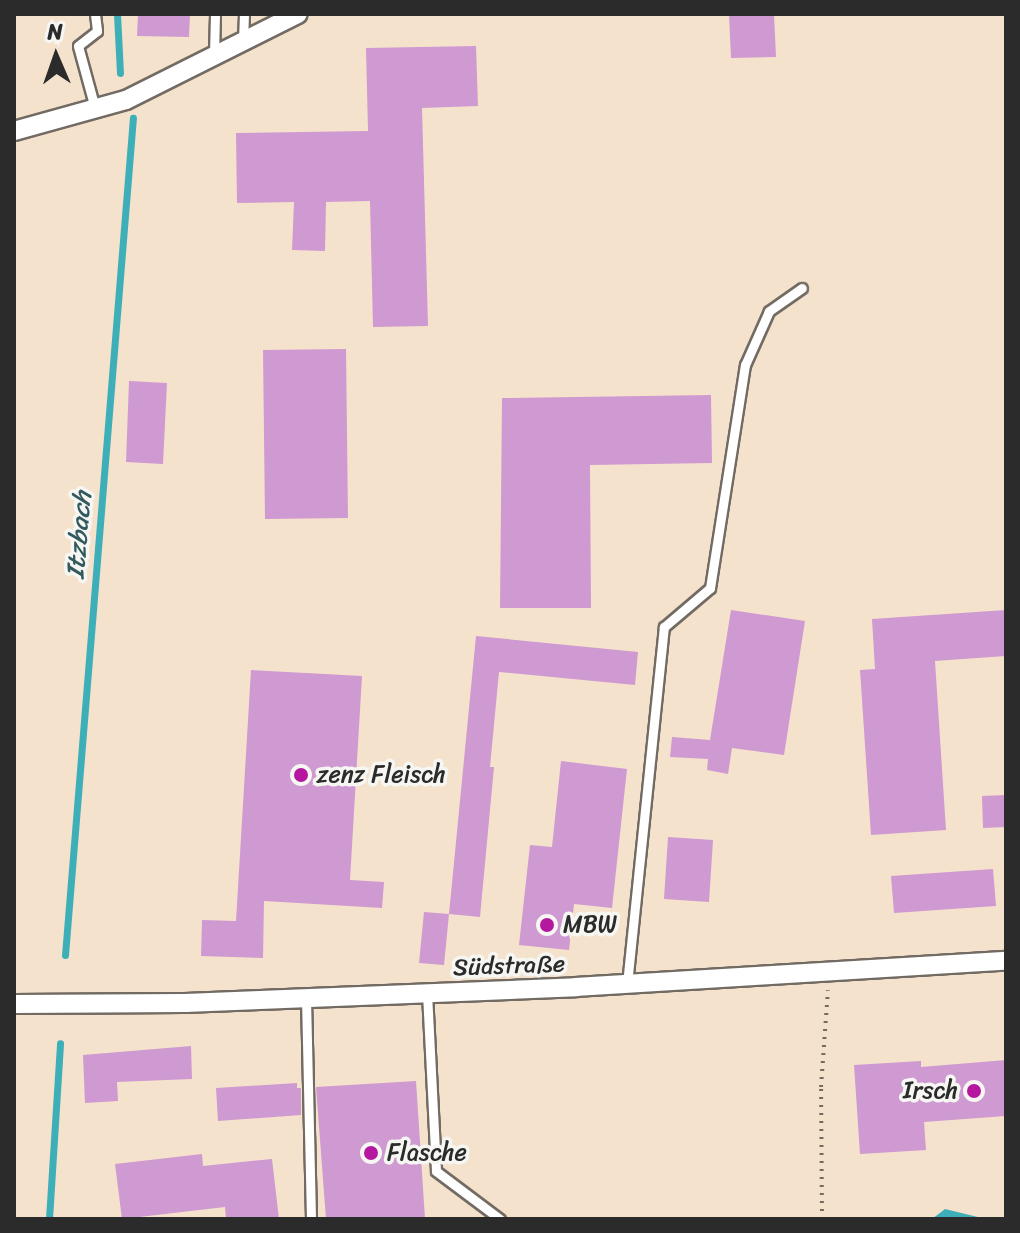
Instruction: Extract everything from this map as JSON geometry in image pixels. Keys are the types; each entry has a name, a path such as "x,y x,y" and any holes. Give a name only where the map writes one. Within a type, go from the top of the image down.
{"street":[{"path":"14,131 126,100 298,14"},
{"name":"Südstraße","path":"14,1004 427,993 1006,961"}],"lane":[{"path":"95,14 97,31 78,46 95,108"},
{"path":"214,57 215,14"},
{"path":"243,42 244,14"},
{"path":"627,984 664,627 710,588 745,365 769,311 802,288"},
{"path":"427,993 436,1171 500,1219"},
{"path":"306,998 311,1219"}],"path":[{"path":"822,1219 821,1087 828,972"}],"water":[{"path":"945,1209 986,1219 932,1219"}],"building":[{"path":"138,14 190,14 189,37 137,36"},
{"path":"729,14 774,14 776,57 731,58"},
{"path":"476,46 478,106 422,108 428,326 373,327 370,201 326,202 325,251 292,250 294,202 237,203 236,133 368,131 366,48"},
{"path":"346,349 348,518 265,519 263,350"},
{"path":"129,381 167,383 163,464 126,462"},
{"path":"711,395 712,463 590,465 591,608 500,608 502,398"},
{"path":"731,610 805,621 784,755 732,748 728,774 707,770 708,759 670,757 672,737 710,740"},
{"path":"1006,610 1006,656 935,661 946,830 871,835 860,670 875,669 872,619"},
{"path":"476,636 638,652 635,685 499,672 480,917 449,914"},
{"name":"zenz Fleisch","path":"251,670 362,676 350,880 384,882 382,908 264,901 263,958 201,956 202,920 236,921"},
{"path":"561,761 627,769 612,908 574,904 569,950 519,945 530,845 552,847"},
{"path":"1006,795 1006,827 983,828 982,796"},
{"path":"668,837 713,840 709,902 664,899"},
{"path":"993,869 996,906 894,913 891,876"},
{"path":"424,912 449,914 444,965 419,963"},
{"path":"191,1046 192,1079 117,1082 118,1101 85,1103 83,1055"},
{"path":"1006,1060 1006,1116 924,1122 926,1150 860,1154 854,1065 921,1061 921,1067"},
{"name":"Flasche","path":"416,1081 425,1219 326,1219 316,1087"},
{"path":"297,1083 297,1088 301,1088 301,1115 218,1121 216,1088"},
{"path":"202,1154 203,1166 272,1159 279,1219 226,1219 225,1207 122,1219 115,1164"}],"waterway":[{"name":"Itzbach","path":"117,14 120,73"},
{"name":"Itzbach","path":"65,955 133,118"},
{"name":"Itzbach","path":"49,1219 60,1043"}],"place":[{"name":"zenz Fleisch","path":"301,775"},
{"name":"MBW","path":"547,925"},
{"name":"Irsch","path":"974,1091"},
{"name":"Flasche","path":"371,1153"}]}
